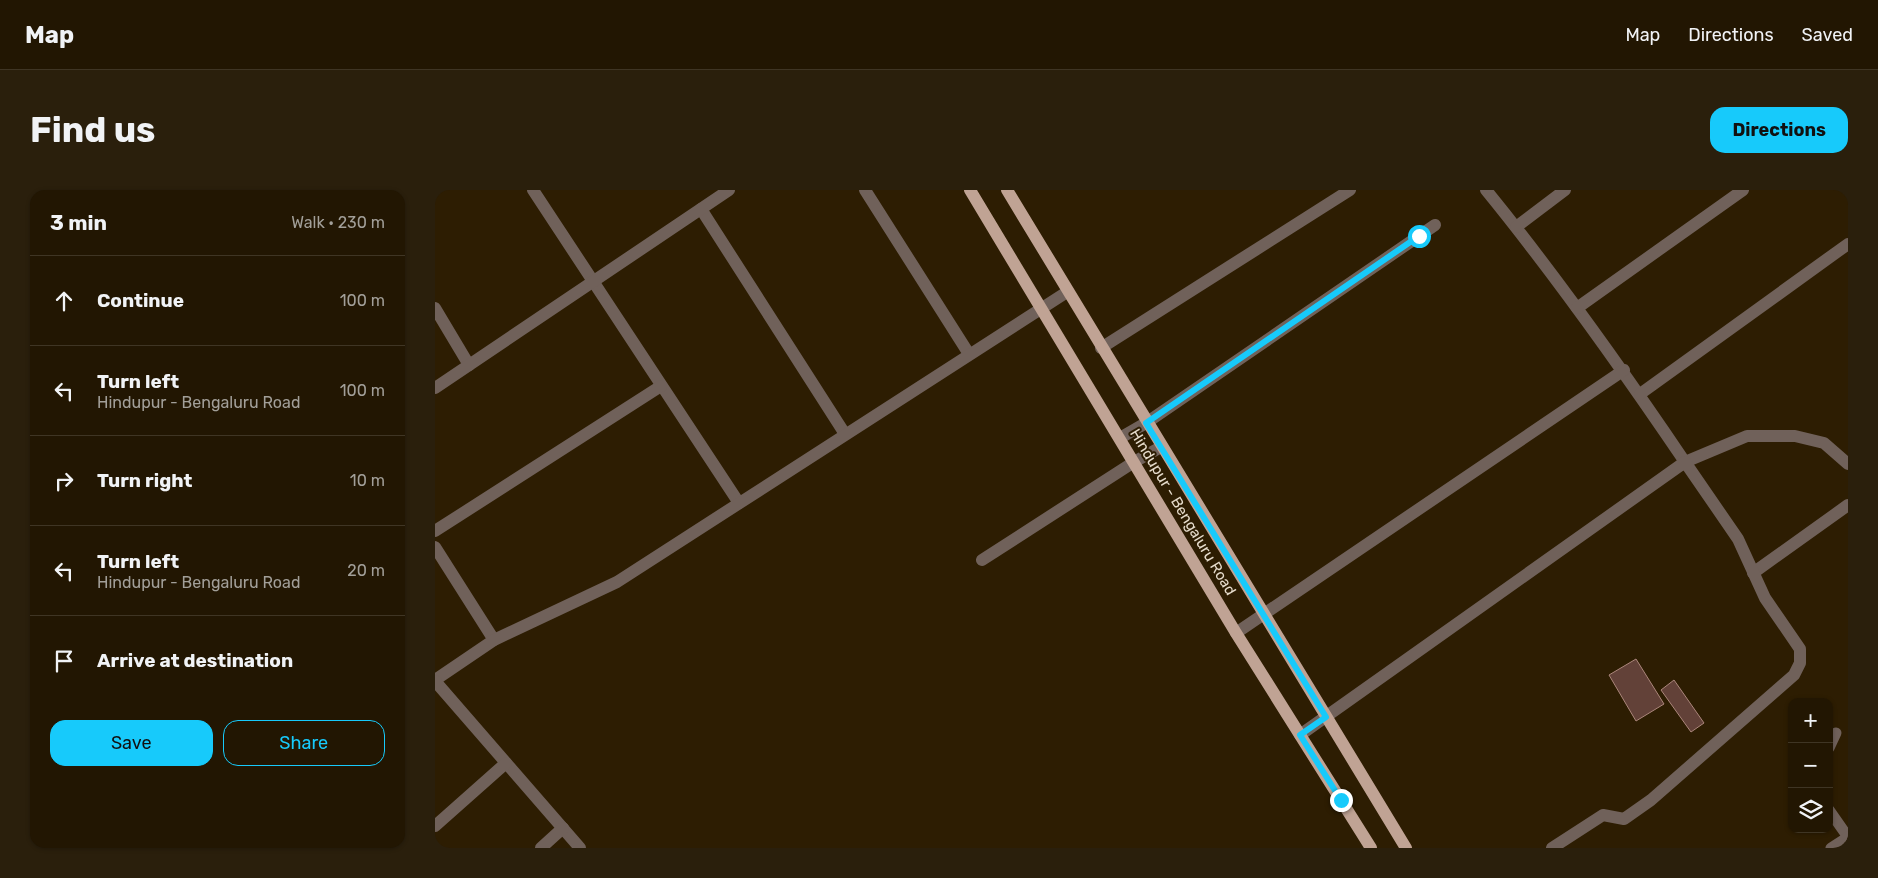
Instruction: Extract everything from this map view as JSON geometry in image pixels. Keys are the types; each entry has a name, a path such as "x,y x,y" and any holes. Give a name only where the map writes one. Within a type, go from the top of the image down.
{"main road":[{"name":"Hindupur - Bengaluru Road","path":"970,190 1236,633 1371,848"},
{"name":"Hindupur - Bengaluru Road","path":"1007,190 1146,423 1406,848"}],"street":[{"path":"533,190 739,503"},
{"path":"435,388 729,190"},
{"path":"865,190 969,354"},
{"path":"1101,348 1350,190"},
{"path":"1486,190 1624,370 1737,539 1765,598 1800,649 1800,663 1794,675 1651,800 1625,819 1603,815 1594,819 1552,848"},
{"path":"1516,227 1565,190"},
{"path":"1577,308 1743,190"},
{"path":"701,209 845,434"},
{"path":"1120,438 1146,423 1435,225"},
{"path":"1639,394 1848,244"},
{"path":"580,848 435,681 494,640 617,582 1067,292"},
{"path":"435,308 469,365"},
{"path":"1236,633 1262,613 1624,370"},
{"path":"435,530 661,386"},
{"path":"1300,735 1685,462 1747,436 1795,436 1824,443 1848,464"},
{"path":"982,560 1134,462 1161,447"},
{"path":"1753,573 1848,505"},
{"path":"435,547 494,640"},
{"path":"435,826 506,763"},
{"path":"541,848 563,828"}],"lane":[{"path":"1831,743 1836,733"},
{"path":"1831,848 1848,837 1833,816"}],"building":[{"path":"1636,659 1664,704 1636,721 1609,675"},
{"path":"1674,680 1704,723 1691,732 1661,690"}],"route":[{"path":"1341,800 1300,735 1326,717 1146,423 1419,236"}]}
